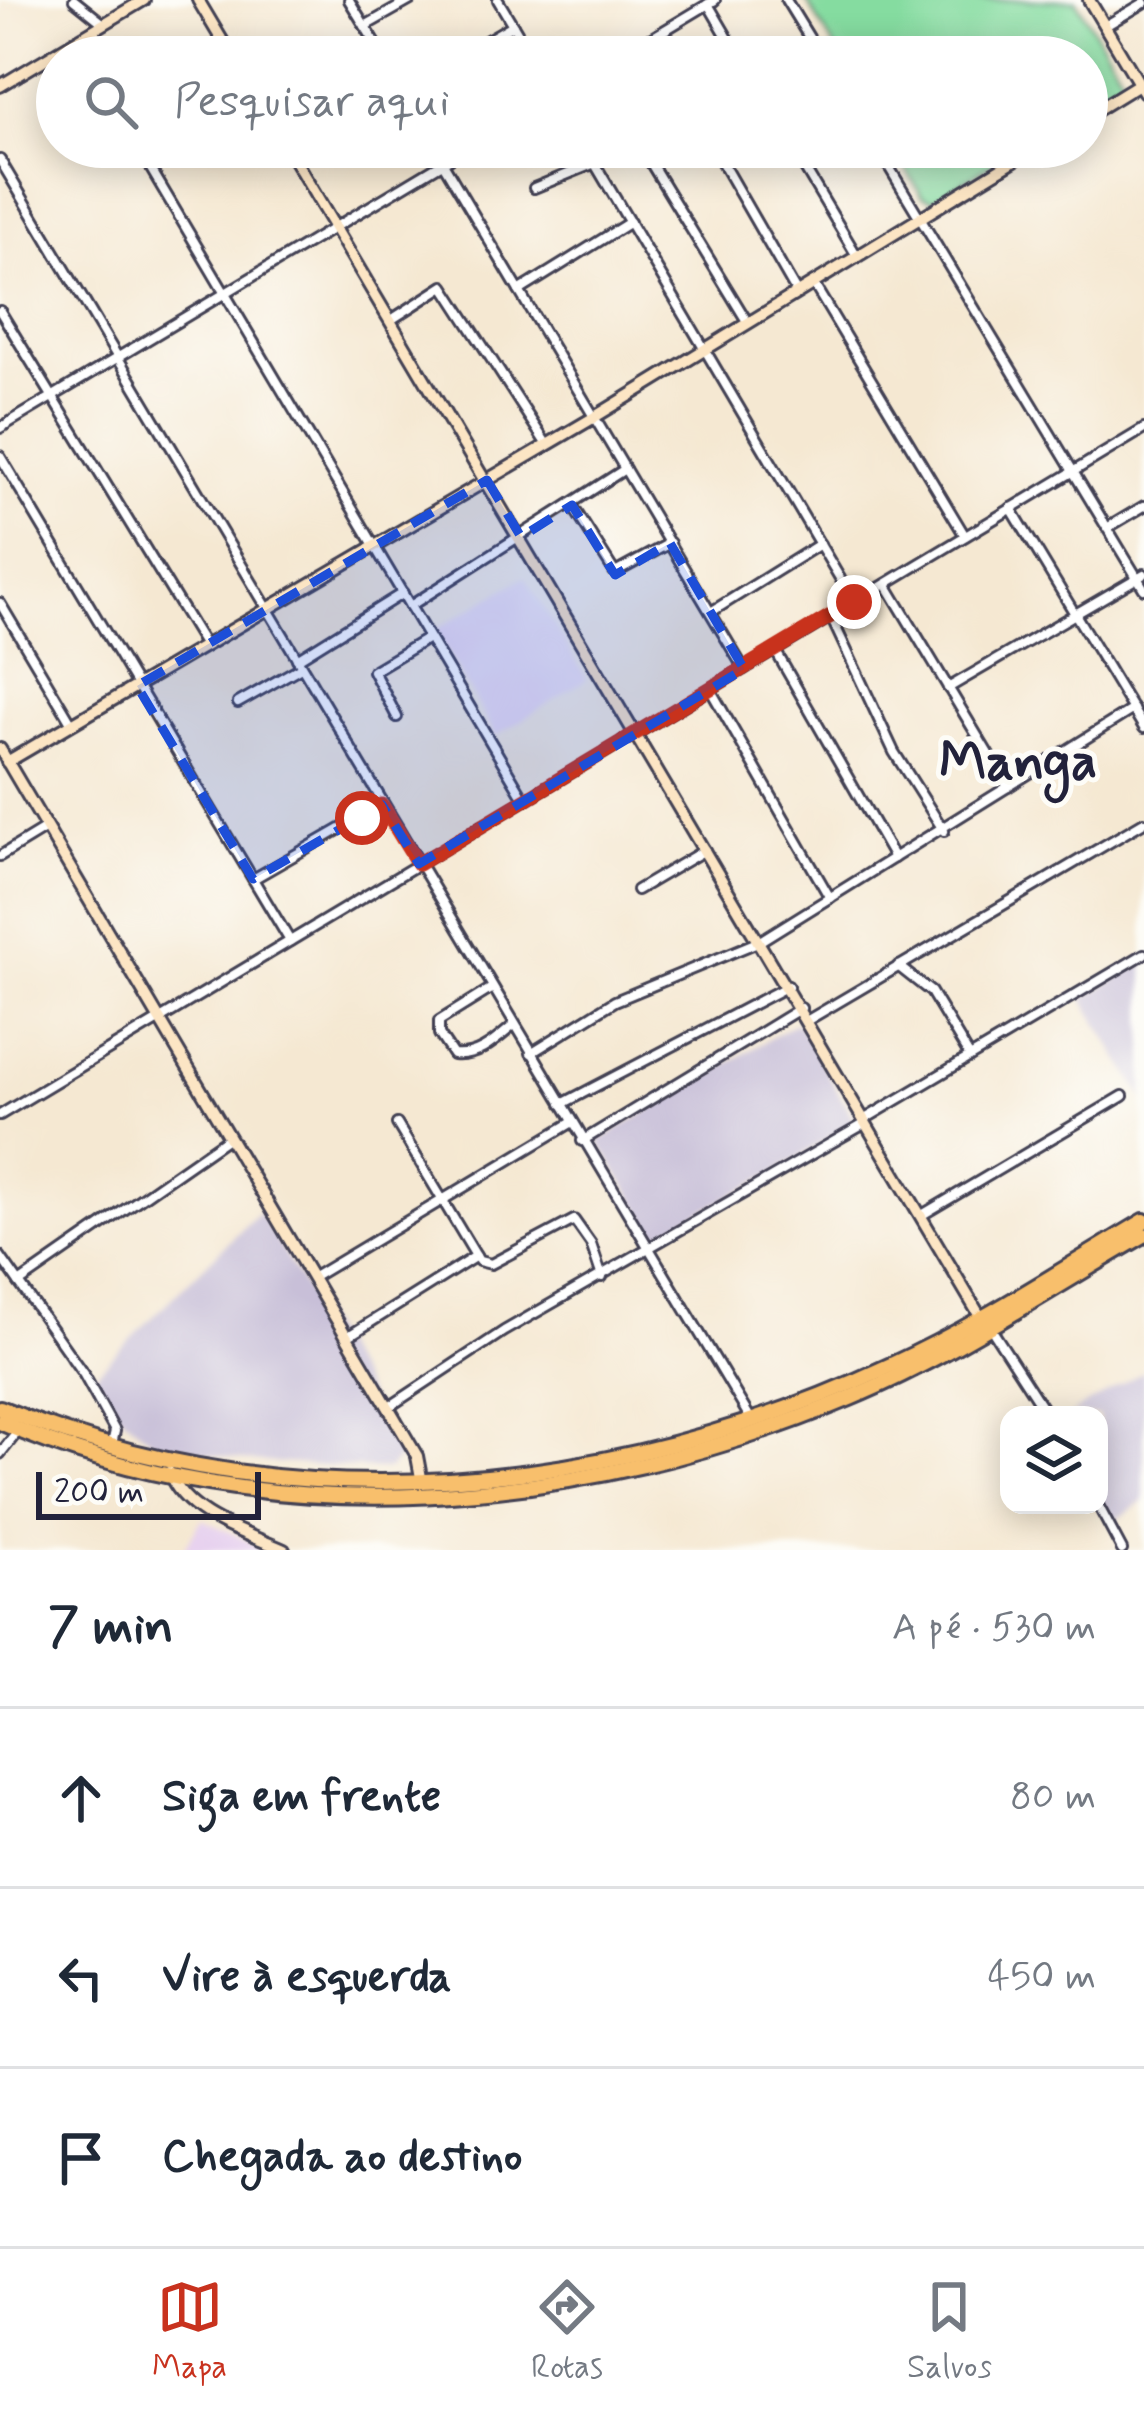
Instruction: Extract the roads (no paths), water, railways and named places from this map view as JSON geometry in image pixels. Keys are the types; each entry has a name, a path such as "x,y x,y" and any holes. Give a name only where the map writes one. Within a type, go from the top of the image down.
{"highway":[{"path":"0,1422 169,1472 384,1496 489,1492 583,1478 783,1426 904,1374 1144,1221"},
{"path":"0,1408 112,1444 226,1468 324,1480 422,1483 616,1461 753,1424 896,1364 986,1323 1142,1237"}],"street":[{"path":"74,0 104,24"},
{"path":"84,36 144,0"},
{"path":"198,0 219,36"},
{"path":"349,0 371,36"},
{"path":"365,26 411,0"},
{"path":"499,0 520,36"},
{"path":"786,0 808,36"},
{"path":"1089,0 1142,85 1108,104"},
{"path":"655,36 712,2 729,36"},
{"path":"1105,26 1144,3"},
{"path":"494,36 513,25"},
{"path":"0,86 36,65"},
{"path":"0,160 753,1424"},
{"path":"151,168 525,800"},
{"path":"300,168 986,1323 1042,1406"},
{"path":"0,428 435,168"},
{"path":"446,168 744,669"},
{"path":"534,188 583,168"},
{"path":"598,168 854,602"},
{"path":"654,168 748,323"},
{"path":"725,168 797,293"},
{"path":"805,168 857,256"},
{"path":"890,168 1144,589"},
{"path":"4,764 547,446 1002,168"},
{"path":"519,291 630,222"},
{"path":"813,283 965,536"},
{"path":"391,320 445,286 547,446"},
{"path":"0,311 205,646"},
{"path":"0,1115 1144,429"},
{"path":"0,456 290,941"},
{"path":"410,606 625,469"},
{"path":"572,505 615,573 670,543"},
{"path":"1107,527 1144,506"},
{"path":"1011,508 1144,728"},
{"path":"711,612 820,544"},
{"path":"948,688 1140,576"},
{"path":"886,584 1008,787"},
{"path":"238,703 403,593"},
{"path":"0,603 72,724"},
{"path":"831,616 894,752 944,831"},
{"path":"397,717 373,671 428,638"},
{"path":"775,650 894,858"},
{"path":"710,689 830,898"},
{"path":"531,1053 615,1001 760,941 944,831 1133,709"},
{"path":"0,749 4,764 389,1407 417,1456 422,1483"},
{"path":"253,879 382,805"},
{"path":"582,1141 898,966 1144,822"},
{"path":"0,856 46,828"},
{"path":"637,890 706,850"},
{"path":"389,1407 504,1331 648,1251 1144,954"},
{"path":"898,966 931,992 970,1057"},
{"path":"562,1104 788,986"},
{"path":"492,988 439,1021 439,1034 453,1055 461,1056 482,1049 514,1025"},
{"path":"922,1215 1123,1096"},
{"path":"312,1278 571,1123"},
{"path":"397,1124 476,1256 491,1264 574,1220 591,1244 602,1277"},
{"path":"19,1283 229,1137"},
{"path":"0,1256 84,1375 116,1431 112,1444"},
{"path":"347,1336 476,1256"},
{"path":"0,1454 19,1430"},
{"path":"169,1472 202,1510 280,1549"},
{"path":"1103,1514 1122,1550"}],"district":[{"name":"Manga","path":"1018,763"}]}
